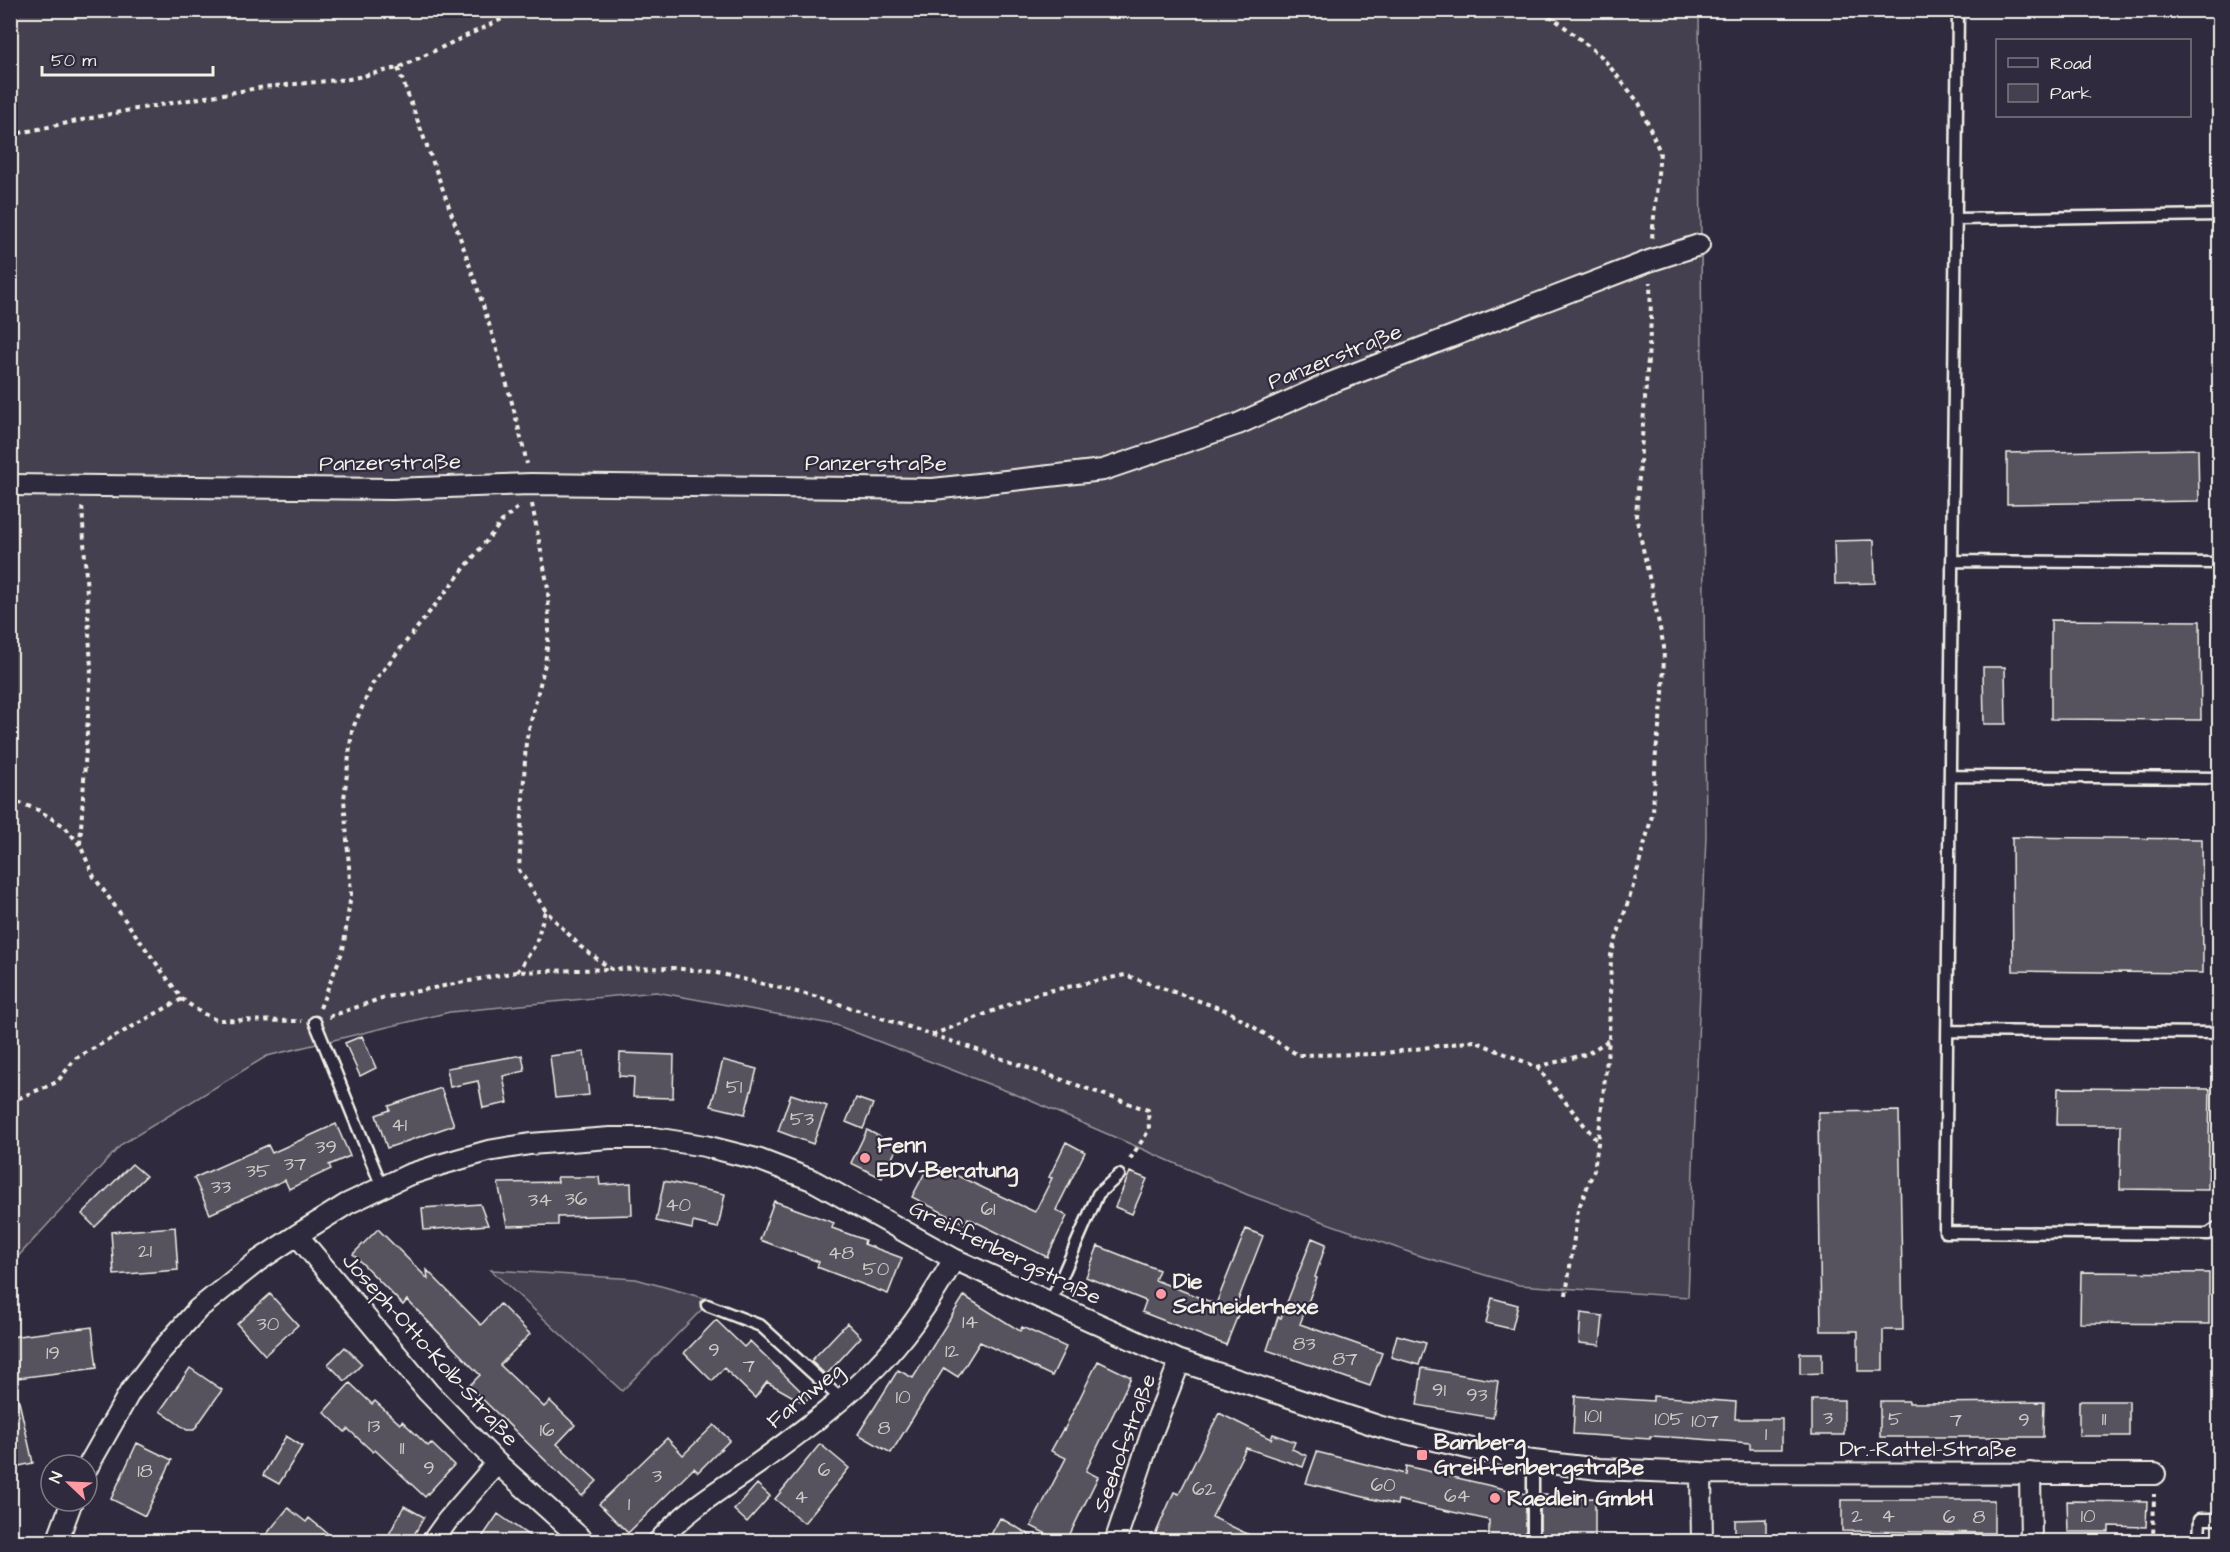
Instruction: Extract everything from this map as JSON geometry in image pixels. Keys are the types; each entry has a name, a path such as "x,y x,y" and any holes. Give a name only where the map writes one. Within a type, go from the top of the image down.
{"street":[{"name":"Panzerstraße","path":"10,485 531,491 933,489 1103,470 1238,424 1330,383 1649,261 1699,245"},
{"name":"Greiffenbergstraße","path":"95,1453 130,1392 161,1351 198,1309 258,1261 347,1204 382,1186 439,1165 488,1151 569,1141 654,1138 705,1146 760,1160 812,1180 954,1259 1050,1304 1180,1360 1381,1427 1433,1441 1533,1461 1599,1469 1701,1473"},
{"name":"Joseph-Otto-Kolb-Straße","path":"297,1235 428,1392 497,1463 585,1542"},
{"name":"Farnweg","path":"658,1542 674,1523 706,1497 760,1461 842,1400 878,1366 915,1321 954,1259"},
{"name":"Seehofstraße","path":"1115,1542 1151,1435 1180,1360"},
{"path":"432,1542 497,1463"},
{"path":"1701,1473 1702,1542"},
{"name":"Dr.-Rattel-Straße","path":"1701,1473 2155,1474"},
{"path":"2030,1473 2031,1542"},
{"path":"57,1542 68,1513"}],"lane":[{"path":"1958,10 1945,1232 2208,1234 2220,1226"},
{"path":"1956,219 2220,214"},
{"path":"1952,561 2220,563"},
{"path":"1950,776 2220,778"},
{"path":"315,1022 382,1186"},
{"path":"1947,1030 2220,1033"},
{"path":"1050,1304 1098,1194 1119,1175"},
{"path":"707,1305 760,1326 842,1400"},
{"path":"1533,1461 1533,1542"},
{"path":"2199,1542 2200,1519 2220,1519"}],"path":[{"path":"10,135 125,111 264,87 349,79 398,68 520,10"},
{"path":"1542,10 1602,57 1639,103 1660,152 1649,261 1651,320 1636,516 1664,647 1663,697 1656,751 1653,812 1611,955 1609,1040 1599,1143 1594,1170 1578,1210 1566,1295"},
{"path":"398,68 458,231 513,400 548,588 549,631 545,664 526,741 519,870 546,911 581,947 611,969"},
{"path":"80,845 91,668 81,486"},
{"path":"315,1022 343,950 351,894 344,799 352,730 372,683 503,520 531,491"},
{"path":"10,799 38,810 64,826 80,845 94,877 182,999 216,1020 315,1022 382,998 516,972 672,968 713,972 818,997 1148,1110 1149,1130 1119,1175"},
{"path":"516,972 536,944 546,911"},
{"path":"932,1035 1039,993 1125,975 1228,1011 1298,1055 1379,1054 1474,1041 1537,1067 1599,1143"},
{"path":"10,1102 57,1082 76,1058 182,999"},
{"path":"1537,1067 1587,1054 1609,1040"},
{"path":"2153,1542 2155,1474"}],"green space":[{"path":"11,11 1699,11 1706,835 1688,1297 1519,1285 1417,1255 1248,1195 1022,1097 836,1025 656,992 450,1012 267,1056 122,1144 11,1264"},
{"path":"491,1270 636,1279 711,1300 622,1391"}],"building":[{"path":"2198,449 2199,501 2007,504 2007,453"},
{"path":"1874,540 1875,583 1835,584 1834,541"},
{"path":"2051,620 2200,621 2201,720 2051,719"},
{"path":"1983,667 2005,667 2006,724 1984,724"},
{"path":"2012,837 2202,839 2203,973 2013,971"},
{"path":"362,1036 376,1068 360,1076 345,1043"},
{"path":"584,1052 589,1095 555,1098 550,1056"},
{"path":"620,1053 674,1055 673,1098 633,1097 634,1077 619,1076"},
{"path":"522,1055 525,1071 503,1076 508,1103 483,1108 478,1081 450,1087 447,1068"},
{"path":"723,1060 757,1069 745,1114 711,1106"},
{"path":"441,1088 454,1125 387,1148 376,1115 390,1110 389,1106"},
{"path":"2058,1088 2210,1089 2208,1190 2120,1189 2121,1125 2057,1125"},
{"path":"791,1094 827,1106 813,1144 778,1131"},
{"path":"856,1098 873,1104 863,1129 846,1122"},
{"path":"1899,1111 1903,1330 1883,1330 1883,1371 1858,1371 1858,1331 1821,1331 1818,1112"},
{"path":"336,1124 350,1156 329,1165 331,1169 289,1189 285,1180 210,1214 194,1178 268,1145 272,1153"},
{"path":"867,1130 898,1146 882,1178 851,1163"},
{"path":"1066,1142 1085,1152 1056,1210 1067,1216 1047,1257 968,1218 965,1224 912,1197 930,1163 1035,1212"},
{"path":"132,1164 146,1176 95,1227 82,1214"},
{"path":"1130,1172 1147,1179 1132,1214 1115,1207"},
{"path":"557,1177 599,1177 600,1185 631,1183 632,1215 558,1217 558,1225 507,1226 498,1183 558,1182"},
{"path":"664,1181 725,1194 718,1228 693,1222 692,1229 656,1221"},
{"path":"774,1201 834,1223 832,1228 865,1240 864,1244 902,1258 888,1294 817,1267 819,1262 760,1240"},
{"path":"480,1204 488,1225 424,1230 422,1208"},
{"path":"175,1227 178,1270 114,1275 111,1232"},
{"path":"378,1229 428,1279 427,1270 481,1325 500,1304 530,1334 500,1365 544,1407 550,1401 575,1425 557,1444 597,1481 582,1496 469,1386 480,1375 407,1300 403,1305 353,1254"},
{"path":"1246,1229 1263,1236 1237,1303 1242,1305 1226,1345 1142,1312 1146,1301 1086,1277 1098,1246 1159,1270 1155,1280 1216,1304"},
{"path":"1312,1238 1326,1244 1315,1277 1317,1278 1300,1324 1382,1353 1370,1386 1267,1350 1278,1317 1281,1318"},
{"path":"2081,1272 2209,1273 2209,1324 2080,1323"},
{"path":"270,1294 298,1325 265,1355 237,1324"},
{"path":"964,1296 1020,1331 1022,1327 1066,1347 1052,1376 980,1342 958,1377 944,1368 891,1453 858,1434 898,1370 913,1378"},
{"path":"1492,1298 1518,1305 1512,1329 1486,1323"},
{"path":"1581,1313 1603,1316 1600,1345 1579,1343"},
{"path":"716,1320 744,1347 750,1341 808,1398 804,1403 767,1382 755,1398 724,1368 712,1381 684,1353"},
{"path":"847,1323 861,1337 826,1375 811,1361"},
{"path":"92,1327 97,1368 10,1379 10,1337"},
{"path":"1397,1335 1426,1343 1419,1365 1391,1357"},
{"path":"345,1347 362,1364 345,1381 328,1364"},
{"path":"1800,1353 1822,1353 1822,1373 1800,1374"},
{"path":"1098,1361 1131,1377 1086,1471 1098,1477 1066,1542 1062,1542 1031,1526 1066,1458 1051,1451 1064,1430"},
{"path":"190,1368 222,1390 194,1430 187,1430 160,1411"},
{"path":"1422,1368 1498,1381 1493,1418 1417,1405"},
{"path":"350,1383 372,1404 375,1401 400,1424 402,1421 428,1446 431,1443 454,1465 425,1497 375,1450 373,1452 348,1429 345,1432 324,1412"},
{"path":"1575,1396 1653,1401 1653,1396 1736,1402 1735,1419 1782,1419 1782,1449 1750,1449 1750,1443 1686,1438 1650,1436 1650,1439 1573,1434"},
{"path":"18,1397 33,1463 10,1468 10,1398"},
{"path":"1812,1400 1844,1400 1844,1435 1812,1435"},
{"path":"1880,1401 1909,1401 1909,1403 2044,1402 2043,1437 1880,1437"},
{"path":"2079,1401 2129,1401 2129,1436 2079,1436"},
{"path":"1219,1413 1271,1439 1273,1434 1295,1442 1292,1449 1307,1456 1303,1467 1246,1448 1212,1517 1264,1542 1152,1542 1174,1492 1179,1494"},
{"path":"714,1425 730,1440 698,1472 694,1468 628,1533 599,1504 667,1438 683,1455"},
{"path":"286,1436 302,1446 279,1484 263,1475"},
{"path":"137,1443 172,1460 145,1516 111,1499"},
{"path":"820,1444 849,1468 804,1523 775,1499"},
{"path":"1317,1452 1405,1474 1406,1466 1526,1494 1526,1542 1489,1542 1489,1520 1398,1500 1397,1505 1306,1483"},
{"path":"757,1484 770,1496 747,1522 734,1510"},
{"path":"1540,1494 1547,1494 1547,1499 1595,1498 1595,1542 1540,1542"},
{"path":"1842,1500 1994,1500 1994,1533 1842,1531"},
{"path":"2067,1501 2147,1502 2146,1527 2109,1526 2109,1532 2068,1532"},
{"path":"404,1506 424,1517 410,1542 385,1542"},
{"path":"288,1508 306,1522 309,1518 338,1542 260,1542"},
{"path":"498,1514 538,1542 479,1542"},
{"path":"1000,1518 1043,1542 987,1542"},
{"path":"1766,1519 1766,1542 1735,1542 1735,1520"}],"place":[{"name":"Fenn EDV-Beratung","path":"865,1158"},
{"name":"Die Schneiderhexe","path":"1161,1294"},
{"name":"Bamberg Greiffenbergstraße","path":"1422,1455"},
{"name":"Raedlein GmbH","path":"1495,1498"}]}
